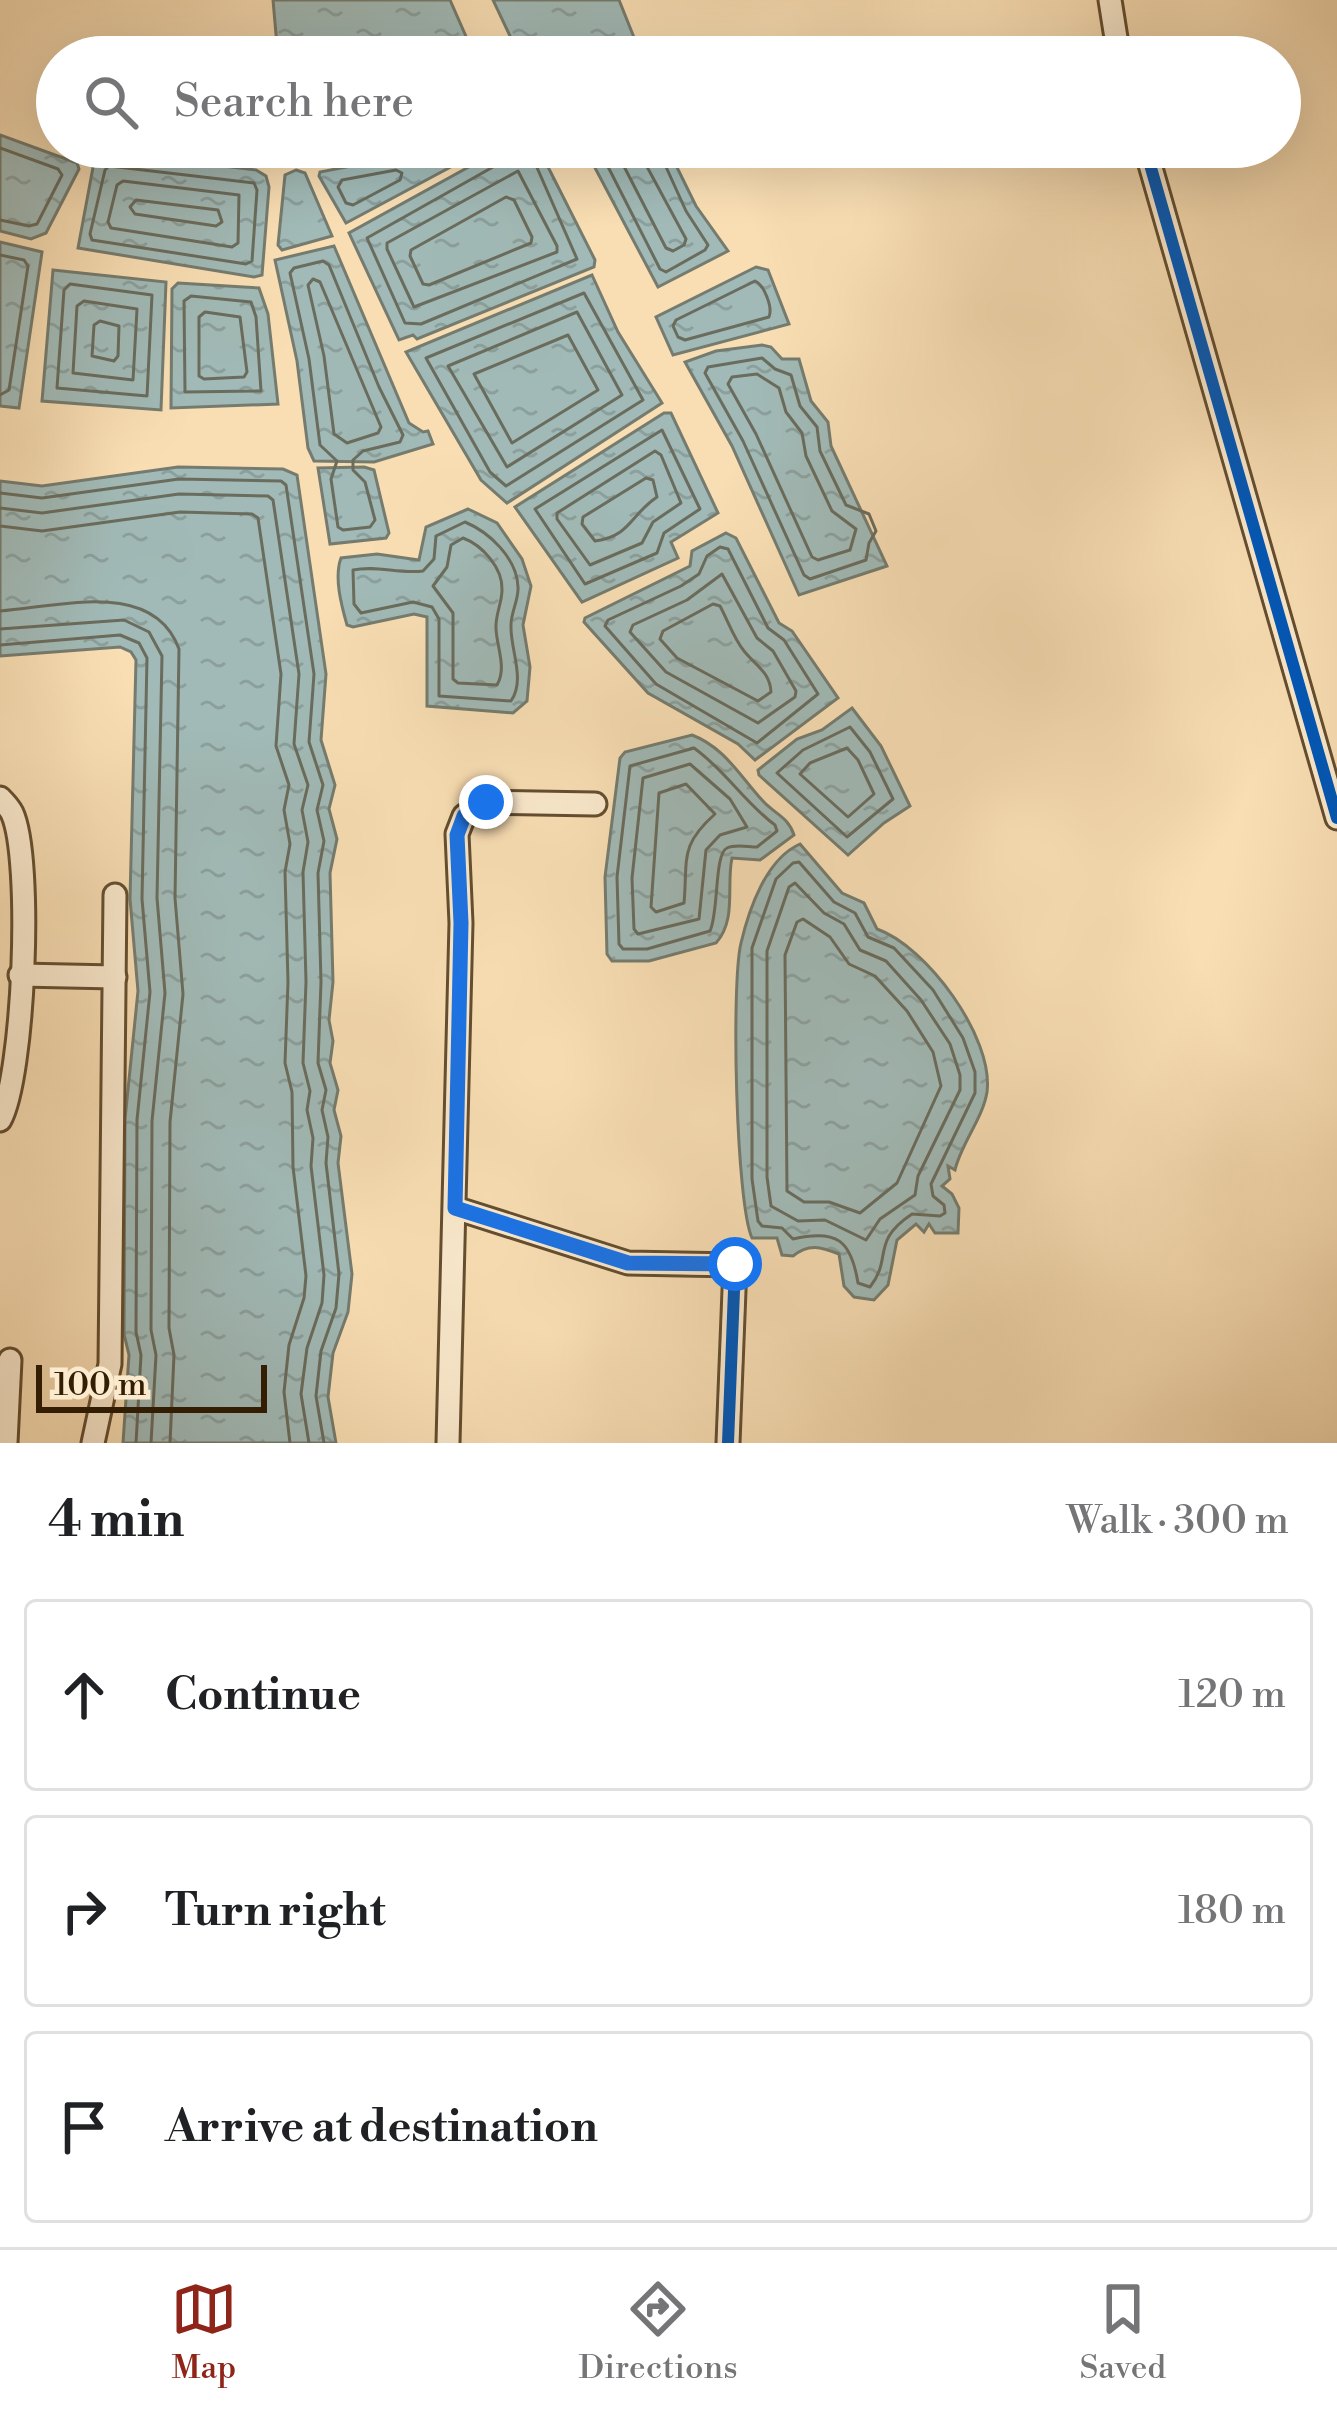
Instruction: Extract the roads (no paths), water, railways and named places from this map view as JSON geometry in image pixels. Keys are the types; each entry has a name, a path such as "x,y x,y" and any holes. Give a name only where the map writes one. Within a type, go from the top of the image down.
{"street":[{"path":"1110,0 1116,36"},
{"path":"1151,168 1337,818"},
{"path":"0,798 13,815 23,877 18,1053 8,1105 0,1120"},
{"path":"448,1443 461,923 457,835 464,816 486,802 595,804"},
{"path":"94,1443 110,1364 115,895"},
{"path":"20,975 115,977"},
{"path":"455,1208 628,1263 735,1264 728,1443"},
{"path":"6,1443 10,1360"}],"water":[{"path":"273,0 450,0 466,36 276,36"},
{"path":"493,0 619,0 633,36 510,36"},
{"path":"0,135 36,148 36,168 79,168 46,233 31,239 0,231"},
{"path":"93,168 240,168 266,176 262,275 78,248"},
{"path":"341,168 449,168 346,223 320,172"},
{"path":"467,168 549,168 595,260 594,267 417,339 413,335 399,340 349,233"},
{"path":"595,168 677,168 696,206 728,251 658,287"},
{"path":"296,170 305,173 332,236 282,250 278,245 285,175"},
{"path":"0,242 42,252 19,408 0,406"},
{"path":"334,246 409,423 428,431 433,444 374,462 314,461 275,260"},
{"path":"756,267 768,270 789,324 673,355 656,317"},
{"path":"53,270 166,282 161,410 42,401"},
{"path":"592,275 618,332 662,403 507,503 481,480 406,352"},
{"path":"178,283 259,288 268,314 278,404 171,408 172,289"},
{"path":"762,345 782,359 799,359 811,401 828,422 831,446 887,566 799,595 732,446 685,362 716,351"},
{"path":"664,413 671,413 718,513 671,542 678,558 582,602 515,507"},
{"path":"178,467 283,469 297,475 326,674 321,740 335,785 329,809 337,839 330,873 330,1063 338,1090 334,1110 341,1136 338,1163 352,1274 328,1397 336,1443 123,1443 129,1355 124,1334 125,1119 138,991 130,899 136,660 120,647 0,656 0,481 42,486"},
{"path":"318,468 374,470 389,533 386,538 330,544"},
{"path":"468,509 497,523 522,559 531,586 523,625 530,667 527,701 513,713 427,706 427,617 414,614 353,627 347,625 343,608 338,582 341,558 377,554 419,560 426,527"},
{"path":"726,533 736,538 779,623 792,631 838,698 755,760 738,744 648,693 584,622 690,566 692,551"},
{"path":"852,708 881,746 910,806 848,855 758,770 797,739 822,730"},
{"path":"692,735 722,755 794,835 760,860 732,858 727,924 716,943 649,961 612,961 607,954 605,877 620,758 625,752"},
{"path":"800,844 842,893 864,903 877,929 916,954 935,974 968,1021 986,1070 981,1112 955,1170 948,1166 950,1179 942,1186 959,1208 958,1233 935,1233 929,1224 924,1232 916,1224 897,1240 888,1285 874,1300 854,1297 844,1286 839,1254 815,1248 782,1255 777,1238 752,1238 747,1217 737,1093 741,943 768,873"}]}
